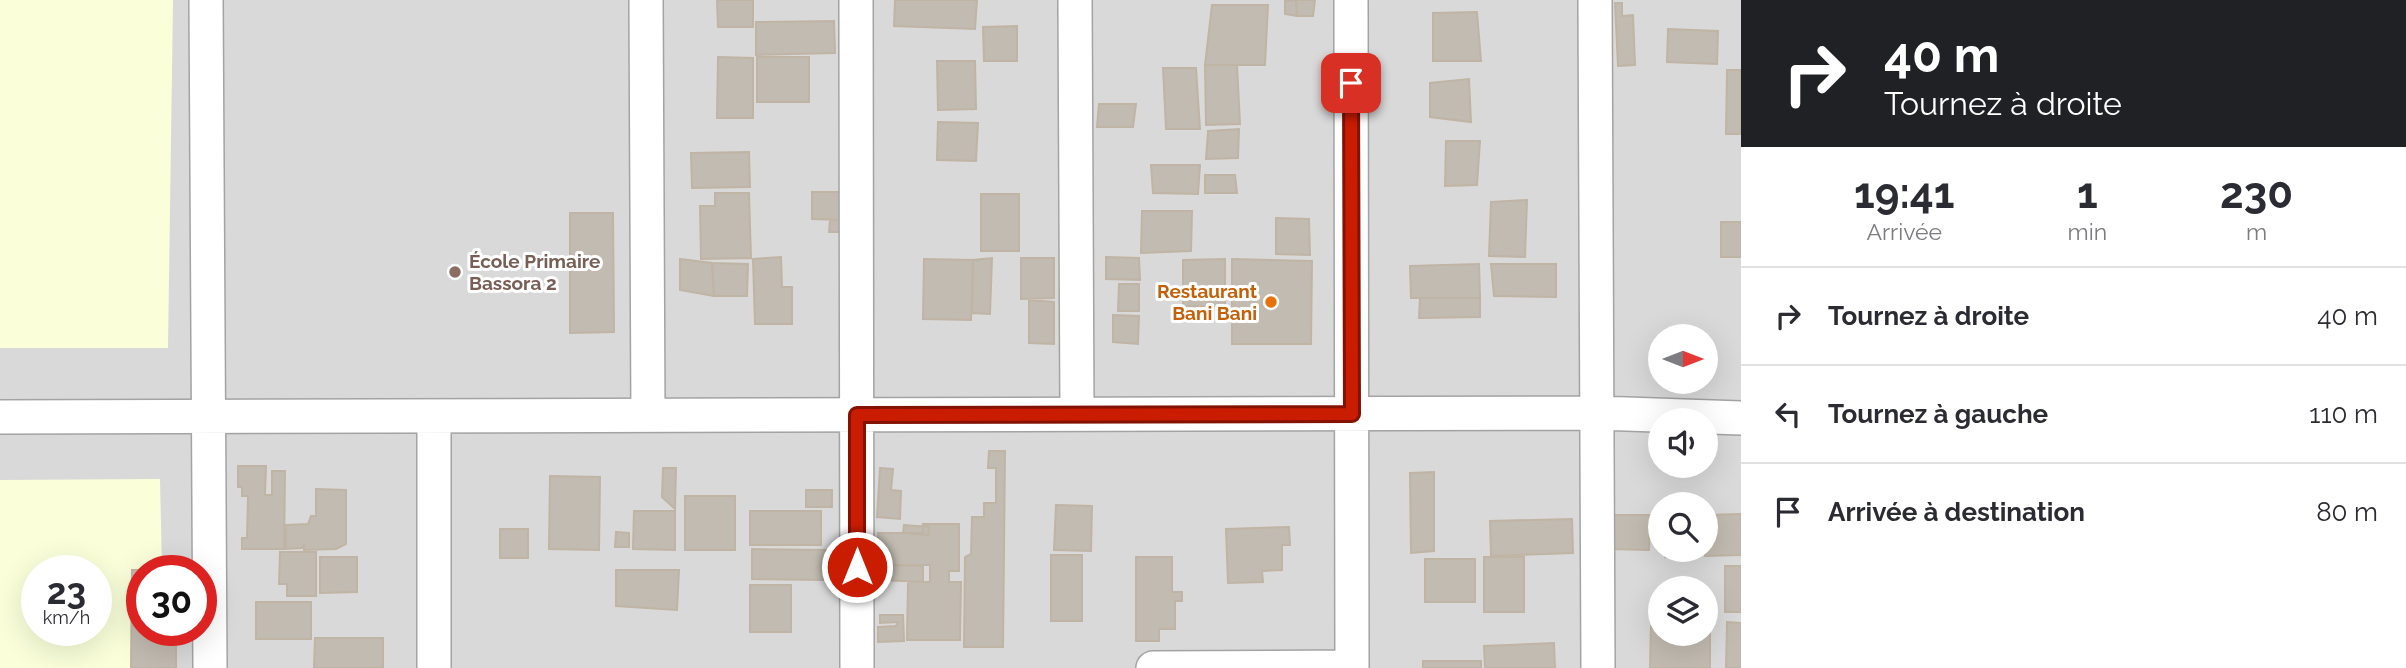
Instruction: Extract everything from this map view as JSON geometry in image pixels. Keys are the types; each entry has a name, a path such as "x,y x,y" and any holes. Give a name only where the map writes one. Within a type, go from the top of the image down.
{"street":[{"path":"206,0 209,668"},
{"path":"646,0 648,415"},
{"path":"856,0 857,668"},
{"path":"1074,0 1077,414"},
{"path":"1153,668 1352,667 1351,0"},
{"path":"1595,0 1598,668"},
{"path":"0,417 1598,414 1741,418"},
{"path":"434,416 434,668"}],"shaded area":[{"path":"0,0 1741,0 1741,668 0,668"},
{"path":"0,0 173,0 168,348 0,348"},
{"path":"160,479 162,555 126,555 126,646 151,646 164,668 0,668 0,480"}],"building":[{"path":"717,0 753,0 753,27 718,27"},
{"path":"895,0 977,0 975,29 894,26"},
{"path":"1296,0 1315,0 1313,16 1297,16"},
{"path":"1296,0 1297,16 1285,14 1285,1"},
{"path":"1615,3 1622,3 1622,16 1633,15 1635,65 1618,66"},
{"path":"1212,5 1268,5 1265,65 1205,65"},
{"path":"1477,12 1481,61 1433,61 1433,13"},
{"path":"834,21 835,53 756,55 756,22"},
{"path":"1017,26 1017,61 984,61 983,27"},
{"path":"1668,29 1718,31 1717,64 1667,62"},
{"path":"718,57 753,58 753,118 717,118"},
{"path":"757,57 809,57 809,102 757,102"},
{"path":"937,61 975,61 976,109 938,110"},
{"path":"1205,65 1237,65 1240,124 1206,125"},
{"path":"1163,68 1196,68 1200,129 1166,129"},
{"path":"1727,70 1741,70 1741,134 1726,134"},
{"path":"1469,79 1471,122 1430,117 1430,83"},
{"path":"1099,104 1136,104 1133,127 1097,127"},
{"path":"938,122 978,123 976,161 937,160"},
{"path":"1239,129 1238,158 1206,159 1208,131"},
{"path":"1446,141 1480,141 1477,185 1445,186"},
{"path":"749,152 750,187 692,188 691,153"},
{"path":"1151,165 1200,165 1198,194 1153,193"},
{"path":"1205,175 1235,175 1237,193 1205,193"},
{"path":"812,192 840,192 841,220 812,219"},
{"path":"715,193 749,193 751,258 701,259 700,206 715,206"},
{"path":"981,194 1019,194 1019,251 981,251"},
{"path":"1527,200 1525,257 1489,256 1491,202"},
{"path":"1142,211 1192,211 1191,251 1141,253"},
{"path":"570,213 613,213 614,332 570,333"},
{"path":"1276,218 1309,219 1310,255 1276,254"},
{"path":"830,220 841,220 841,232 829,232"},
{"path":"1721,222 1741,222 1741,257 1721,257"},
{"path":"781,257 782,287 792,287 792,324 755,324 753,259"},
{"path":"1106,257 1139,258 1140,280 1106,279"},
{"path":"992,258 990,314 972,313 973,260"},
{"path":"1021,258 1054,258 1054,298 1021,299"},
{"path":"680,259 712,263 714,296 680,290"},
{"path":"924,259 973,260 971,320 923,319"},
{"path":"1225,259 1225,307 1183,306 1183,260"},
{"name":"Restaurant Bani Bani","path":"1232,259 1312,261 1311,344 1232,344"},
{"path":"712,263 748,264 747,296 714,296"},
{"path":"1479,264 1480,298 1411,298 1410,266"},
{"path":"1491,264 1556,264 1556,297 1494,296"},
{"path":"1119,284 1139,284 1139,311 1118,311"},
{"path":"1420,298 1480,298 1480,317 1419,318"},
{"path":"1029,300 1054,302 1054,344 1029,343"},
{"path":"1113,315 1139,316 1138,344 1113,342"},
{"path":"989,451 1005,451 1003,647 964,647 965,557 971,554 972,517 984,517 984,503 996,503 996,468 988,468"},
{"path":"238,466 266,466 265,495 272,495 272,471 285,471 284,549 242,549 242,538 247,538 248,496 242,496 242,487 238,487"},
{"path":"663,468 676,468 675,509 662,497"},
{"path":"880,468 893,469 891,490 901,491 900,519 877,517"},
{"path":"1434,472 1434,551 1411,553 1410,473"},
{"path":"550,476 600,477 599,550 549,549"},
{"path":"316,489 346,490 346,544 336,549 304,550 304,544 302,548 286,549 286,525 308,524 311,516 316,516"},
{"path":"806,490 832,490 832,507 806,507"},
{"path":"685,496 735,496 735,550 685,550"},
{"path":"1056,505 1092,506 1091,551 1054,550"},
{"path":"634,511 675,511 675,550 633,549"},
{"path":"750,511 821,511 821,545 750,545"},
{"path":"1741,514 1741,555 1718,556 1718,515"},
{"path":"1609,515 1648,515 1648,550 1609,549"},
{"path":"1572,519 1573,553 1491,556 1490,521"},
{"path":"923,524 959,524 959,571 949,571 949,582 961,582 960,640 907,640 908,582 930,582 930,565 878,565 878,533 923,533"},
{"path":"904,525 929,527 928,535 903,533"},
{"path":"1289,527 1290,545 1282,545 1282,570 1262,571 1263,582 1228,583 1226,529"},
{"path":"500,529 528,529 528,558 500,558"},
{"path":"616,532 629,533 629,547 615,547"},
{"path":"752,549 826,550 825,580 752,579"},
{"path":"280,552 316,552 316,596 287,596 287,584 279,584"},
{"path":"1051,555 1082,555 1082,621 1051,621"},
{"path":"320,557 357,557 357,592 320,593"},
{"path":"1136,557 1172,557 1172,592 1182,592 1182,601 1175,601 1175,629 1159,629 1159,641 1136,641"},
{"path":"1484,557 1524,557 1524,612 1484,612"},
{"path":"1425,559 1475,559 1475,602 1425,602"},
{"path":"880,565 923,566 923,582 880,580"},
{"path":"1725,566 1741,566 1741,612 1725,612"},
{"path":"616,570 679,570 677,610 616,606"},
{"path":"750,585 791,585 791,632 750,632"},
{"path":"256,602 311,602 311,639 256,639"},
{"path":"880,615 903,615 904,641 878,642 878,627 896,626 898,622 880,623"},
{"path":"1727,622 1741,623 1741,668 1726,668"},
{"path":"315,638 383,638 383,668 314,668"},
{"path":"1554,643 1555,668 1485,668 1484,646"},
{"path":"131,646 176,646 176,668 131,668"},
{"path":"1651,646 1710,646 1710,668 1650,668"},
{"path":"1423,661 1481,661 1481,668 1423,668"}],"place":[{"name":"École Primaire Bassora 2","path":"455,272"},
{"name":"Restaurant Bani Bani","path":"1271,302"}],"route":[{"path":"857,567 857,415 1352,414 1351,83"}]}
